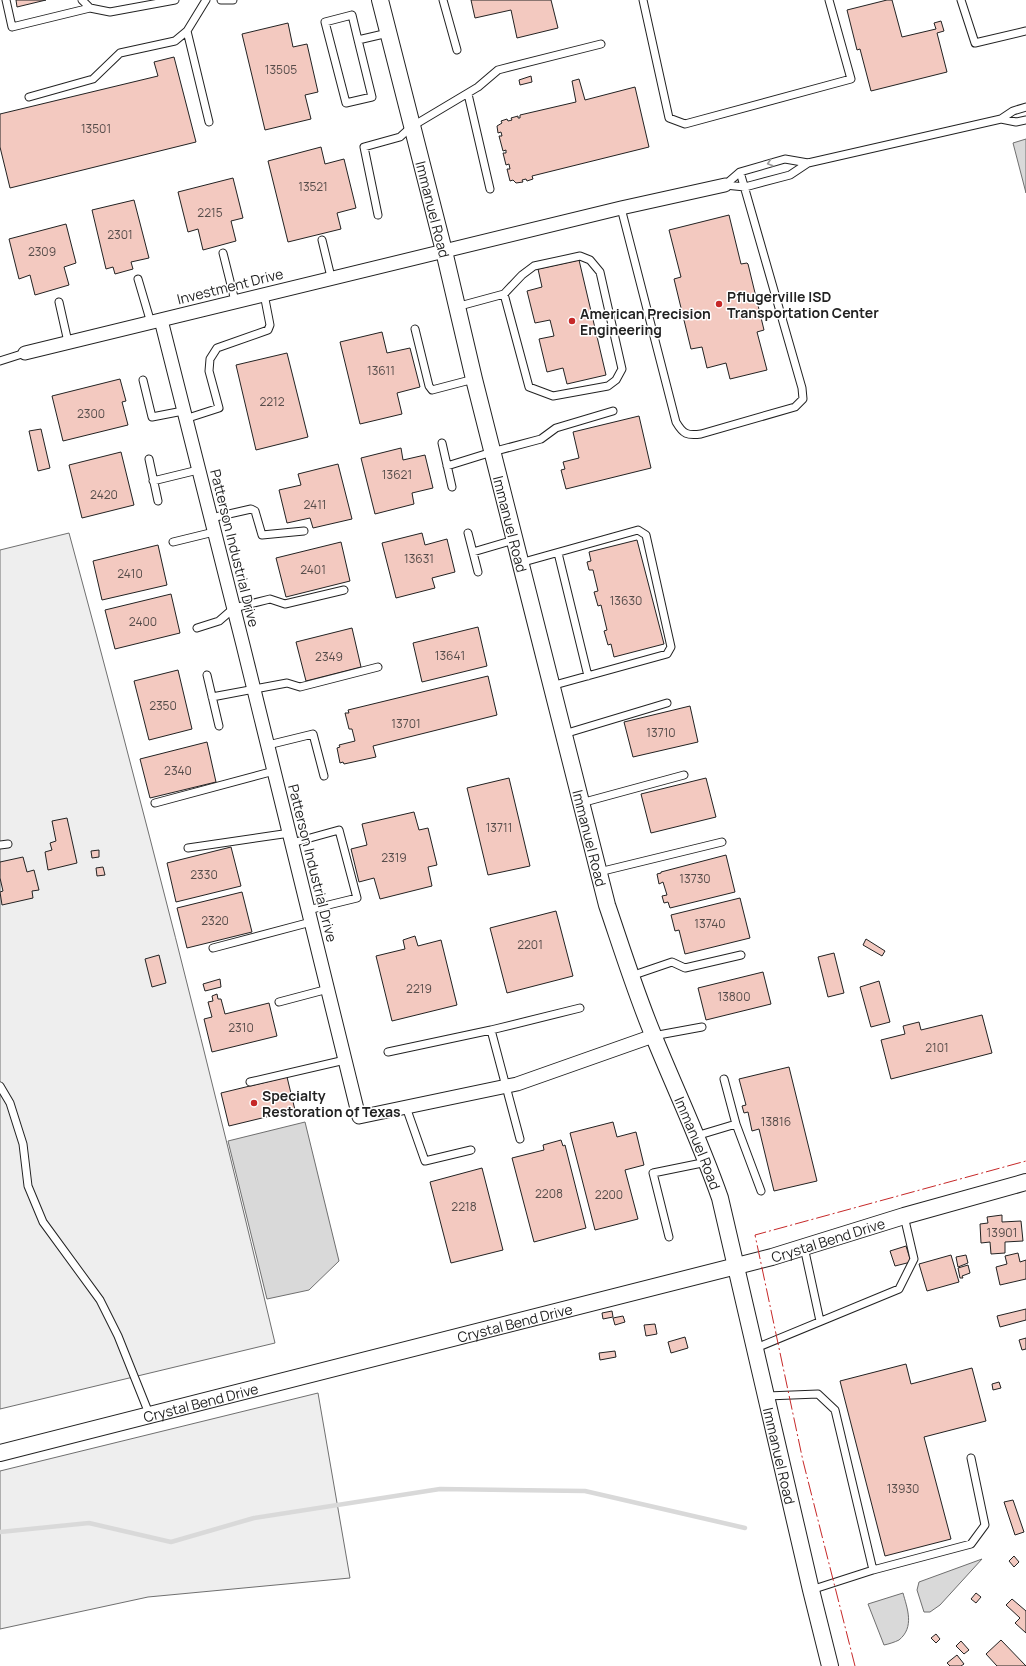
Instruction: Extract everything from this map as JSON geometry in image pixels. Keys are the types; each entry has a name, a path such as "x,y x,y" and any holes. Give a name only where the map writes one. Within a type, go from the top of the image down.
{"street":[{"name":"Immanuel Road","path":"380,0 411,127 444,251 456,307 514,540 607,905 630,976 653,1036 708,1162 720,1198 830,1666"},
{"name":"Investment Drive","path":"25,353 156,322 235,301 725,184"},
{"name":"Patterson Industrial Drive","path":"156,322 184,415 234,608 359,1117 507,1086 653,1036"},
{"name":"Crystal Bend Drive","path":"0,1454 736,1266 904,1216 1026,1182"}],"lane":[{"path":"6,0 12,27 90,8 110,12 175,0"},
{"path":"82,0 90,8"},
{"path":"29,97 93,79 120,53 175,40 188,31 206,0"},
{"path":"221,0 233,0"},
{"path":"443,0 457,50"},
{"path":"643,0 669,118 685,124 852,79 829,0"},
{"path":"961,0 975,44 1026,31"},
{"path":"352,16 358,40 372,97 346,103 325,22 352,16"},
{"path":"188,31 209,122"},
{"path":"358,40 388,33"},
{"path":"378,215 364,147 400,137 411,127 468,94 498,70 601,44"},
{"path":"468,94 490,189"},
{"path":"1001,119 1013,110 1026,107"},
{"path":"725,184 740,172 785,159 808,162 1001,119 1016,122 1026,120"},
{"path":"725,184 745,187 790,175 808,162"},
{"path":"621,208 676,422 681,431 690,435 795,407 803,399 802,388 740,172"},
{"path":"322,240 331,278"},
{"path":"223,253 235,301"},
{"path":"456,307 504,294 522,275 534,266 580,256 590,260 600,272 622,369 616,380 608,386 553,396 529,387 504,294"},
{"path":"138,279 156,322"},
{"path":"143,380 152,418 184,415 218,408 209,371 210,358 217,348 268,330 270,325 264,294"},
{"path":"59,302 68,342"},
{"path":"415,329 429,386 432,390 474,379"},
{"path":"0,361 25,353"},
{"path":"447,466 542,439 556,428 613,411"},
{"path":"442,443 452,486"},
{"path":"149,459 158,501"},
{"path":"154,481 198,470"},
{"path":"211,518 250,509 255,511 262,535 304,531"},
{"path":"520,563 638,530 646,535 671,647 667,654 551,686"},
{"path":"173,542 214,532"},
{"path":"468,533 478,572"},
{"path":"473,552 514,540"},
{"path":"558,553 588,676"},
{"path":"197,628 219,621 234,608 270,599 285,604 344,590"},
{"path":"212,697 287,683 300,687 378,667"},
{"path":"207,674 219,726"},
{"path":"564,734 667,703"},
{"path":"268,745 313,734 324,776"},
{"path":"155,803 274,771"},
{"path":"581,803 684,775"},
{"path":"188,848 291,838 339,830 357,898 310,916 213,948"},
{"path":"599,872 722,842"},
{"path":"0,845 8,844"},
{"path":"630,976 672,962 685,968 741,955"},
{"path":"279,1002 328,989"},
{"path":"388,1052 491,1030 580,1008"},
{"path":"653,1036 702,1027"},
{"path":"491,1030 520,1139"},
{"path":"250,1082 345,1060"},
{"path":"724,1079 736,1124 761,1191"},
{"path":"0,1086 10,1103 23,1144 28,1186 43,1222 100,1300 118,1336 150,1416"},
{"path":"406,1107 426,1162 471,1150"},
{"path":"696,1136 736,1124"},
{"path":"668,1237 653,1173 708,1162"},
{"path":"756,1348 899,1288 914,1259 904,1216"},
{"path":"804,1247 820,1321"},
{"path":"767,1396 818,1394 834,1410 873,1570"},
{"path":"811,1590 873,1570 971,1544 985,1525 970,1458"}],"shaded area":[{"path":"1026,139 1026,193 1013,143"},
{"path":"69,533 175,937 275,1343 0,1409 0,550"},
{"path":"305,1122 339,1261 309,1290 267,1299 228,1141"},
{"path":"318,1393 350,1578 148,1597 0,1629 0,1471"},
{"path":"982,1559 940,1605 930,1612 924,1612 917,1590 919,1582"},
{"path":"903,1593 908,1611 907,1629 899,1640 884,1645 868,1604"}],"building":[{"path":"16,0 46,0 17,7"},
{"path":"471,0 551,0 558,28 517,38 511,10 475,18"},
{"path":"892,0 902,37 936,29 934,23 941,21 944,31 937,33 947,72 871,91 860,49 857,50 847,10"},
{"path":"288,23 293,47 307,44 318,92 305,95 311,119 265,130 242,34"},
{"path":"174,57 196,142 10,188 0,147 0,114 158,76 154,62"},
{"path":"531,76 532,82 520,85 519,80"},
{"path":"579,79 585,100 635,87 649,147 532,176 533,179 527,181 526,179 522,180 523,182 516,183 513,180 510,181 507,169 510,169 509,164 506,165 503,153 506,153 506,150 503,151 499,136 502,136 501,132 498,133 497,126 502,123 501,121 507,119 508,121 512,120 511,118 518,116 518,118 520,118 520,115 576,102 572,81"},
{"path":"321,147 325,164 344,159 356,208 337,213 341,229 288,242 268,161"},
{"path":"233,178 243,218 231,221 236,241 203,250 198,229 188,232 178,192"},
{"path":"134,200 149,258 131,262 133,269 115,274 113,267 106,269 92,210"},
{"name":"Pflugerville ISD Transportation Center","path":"729,215 741,264 748,264 764,330 757,332 767,370 730,379 726,363 707,368 702,347 691,349 674,279 681,277 669,230"},
{"path":"66,224 76,263 64,267 69,285 35,295 30,275 19,279 9,239"},
{"name":"American Precision Engineering","path":"579,260 606,375 567,384 563,368 547,372 539,339 554,336 550,320 535,323 527,291 542,287 538,269"},
{"path":"382,332 387,353 410,348 420,387 397,393 402,414 360,424 340,342"},
{"path":"287,353 308,437 256,450 236,365"},
{"path":"120,379 126,401 122,402 128,425 63,441 52,396"},
{"path":"639,416 651,468 566,489 561,470 565,469 563,462 579,458 573,432"},
{"path":"41,429 50,468 38,471 29,431"},
{"path":"401,448 403,460 425,455 433,488 412,493 414,504 375,514 361,458"},
{"path":"121,452 134,505 82,518 69,465"},
{"path":"338,464 352,519 313,528 310,518 287,523 279,490 301,485 298,474"},
{"path":"422,533 425,545 447,539 455,572 432,578 435,588 396,598 382,543"},
{"path":"637,540 664,644 614,657 611,644 608,645 604,631 607,630 601,605 598,606 594,592 598,591 593,570 589,570 587,562 591,561 589,552"},
{"path":"341,542 350,581 286,597 276,558"},
{"path":"158,545 167,585 102,600 93,561"},
{"path":"171,594 180,633 115,649 105,610"},
{"path":"478,627 487,666 422,682 413,643"},
{"path":"352,628 361,667 306,681 296,642"},
{"path":"178,670 192,729 149,740 134,681"},
{"path":"488,676 497,715 373,746 376,757 344,764 343,762 340,763 337,748 340,747 339,745 355,741 352,729 349,729 345,713 349,713 348,710"},
{"path":"690,706 698,742 633,757 624,722"},
{"path":"207,742 216,782 150,798 140,759"},
{"path":"509,778 530,866 488,875 467,788"},
{"path":"706,778 716,817 651,833 641,794"},
{"path":"414,812 419,830 428,828 437,865 428,867 432,886 380,899 374,878 359,882 351,849 367,845 362,824"},
{"path":"67,818 77,863 48,870 45,852 52,850 50,843 56,841 52,821"},
{"path":"231,847 241,886 176,902 167,863"},
{"path":"99,850 99,857 92,858 91,851"},
{"path":"726,855 735,892 670,908 668,902 664,903 662,896 667,895 663,882 659,884 657,874"},
{"path":"23,857 27,872 34,870 39,890 32,891 33,898 2,905 0,892 3,891 0,878 0,862"},
{"path":"103,867 105,875 97,876 96,868"},
{"path":"242,892 252,932 187,948 177,908"},
{"path":"740,898 750,938 685,954 679,930 675,931 671,915"},
{"path":"556,911 573,976 507,993 490,928"},
{"path":"415,936 418,946 441,940 457,1005 392,1021 376,956 405,949 403,940"},
{"path":"866,939 885,951 882,956 863,945"},
{"path":"834,953 844,993 828,997 818,957"},
{"path":"159,955 166,983 152,987 145,959"},
{"path":"763,972 771,1004 706,1020 698,988"},
{"path":"220,979 221,987 205,991 203,984"},
{"path":"879,981 890,1022 871,1027 860,987"},
{"path":"217,994 218,999 221,999 225,1014 269,1003 277,1036 212,1052 204,1019 212,1017 208,1002 213,1001 212,996"},
{"path":"982,1015 992,1053 891,1079 881,1040 905,1034 903,1026 919,1022 921,1030"},
{"path":"789,1067 817,1181 774,1191 759,1129 752,1131 748,1112 744,1113 742,1106 746,1105 739,1079"},
{"path":"287,1077 295,1110 229,1126 221,1093"},
{"path":"613,1122 617,1137 636,1132 644,1165 625,1170 638,1219 595,1230 570,1133"},
{"path":"561,1140 563,1146 565,1145 586,1228 534,1242 512,1158 544,1150 543,1145"},
{"path":"482,1168 503,1250 451,1263 430,1182"},
{"path":"1002,1215 1002,1222 1021,1221 1023,1241 1005,1242 1005,1253 991,1254 990,1242 981,1243 980,1224 988,1223 987,1217"},
{"path":"906,1246 911,1262 895,1266 890,1251"},
{"path":"1018,1253 1020,1262 1026,1260 1026,1279 1000,1285 996,1267 1007,1264 1005,1256"},
{"path":"951,1255 959,1282 927,1291 919,1264"},
{"path":"966,1255 968,1263 958,1267 956,1257"},
{"path":"968,1265 970,1273 962,1276 963,1278 960,1278 958,1268"},
{"path":"1026,1309 1026,1320 1000,1327 997,1316"},
{"path":"612,1311 613,1317 603,1319 602,1313"},
{"path":"623,1316 625,1322 615,1325 613,1318"},
{"path":"655,1324 657,1334 646,1336 644,1325"},
{"path":"685,1337 688,1348 671,1353 668,1342"},
{"path":"1026,1338 1026,1349 1022,1350 1019,1340"},
{"path":"615,1351 616,1357 600,1360 599,1353"},
{"path":"906,1364 911,1384 972,1368 986,1421 924,1437 951,1539 885,1556 840,1381"},
{"path":"999,1382 1001,1388 993,1390 992,1384"},
{"path":"1013,1500 1024,1532 1015,1535 1004,1502"},
{"path":"1014,1556 1019,1562 1014,1567 1009,1561"},
{"path":"976,1593 981,1597 976,1603 971,1599"},
{"path":"1012,1599 1026,1611 1026,1633 1015,1623 1020,1618 1006,1605"},
{"path":"936,1634 940,1639 936,1643 931,1638"},
{"path":"1001,1640 1026,1666 997,1666 986,1654"},
{"path":"961,1641 969,1650 964,1654 956,1646"},
{"path":"957,1655 964,1664 961,1666 950,1666 947,1663"}],"waterway":[{"path":"0,1532 89,1523 171,1542 254,1518 440,1489 585,1491 745,1528"}],"power":[{"path":"855,1666 803,1461 755,1235 1026,1161"}],"place":[{"name":"Pflugerville ISD Transportation Center","path":"719,304"},
{"name":"American Precision Engineering","path":"572,321"},
{"name":"Specialty Restoration of Texas","path":"254,1103"}]}
